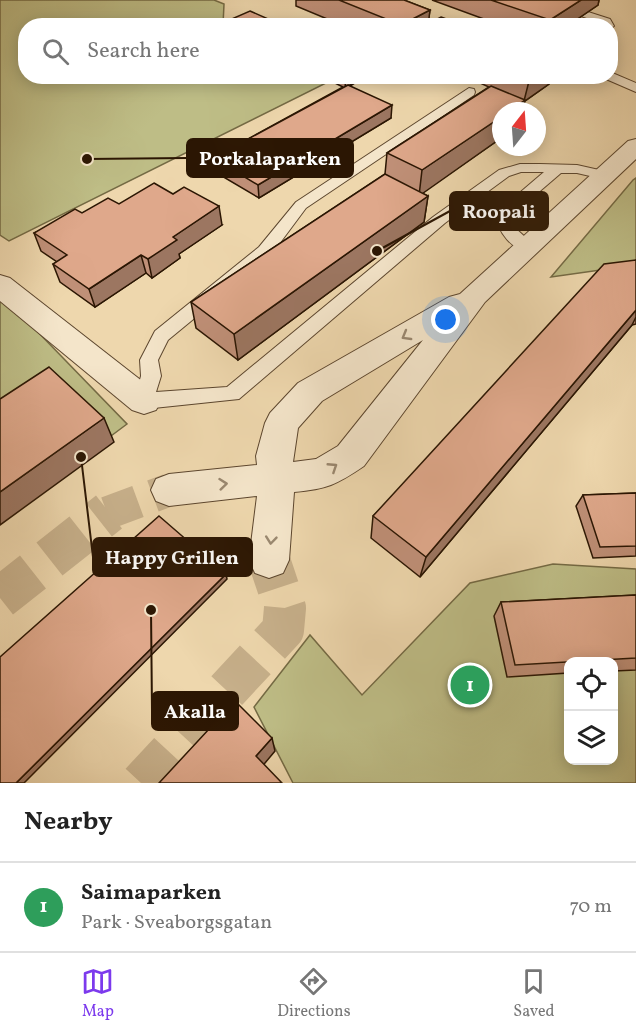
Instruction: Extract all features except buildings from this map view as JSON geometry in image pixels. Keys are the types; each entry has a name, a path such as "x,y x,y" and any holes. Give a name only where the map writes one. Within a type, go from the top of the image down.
{"street":[{"path":"169,490 323,474 351,456 475,295 636,146"},
{"path":"0,285 144,401"},
{"path":"268,560 277,479 274,456 282,423 310,392 475,295"}],"lane":[{"path":"585,14 597,18"},
{"path":"618,80 636,88"},
{"path":"470,92 301,205 265,251 161,336 149,360 151,376 144,401 232,394 440,220 504,173 520,168 577,169 603,175"},
{"path":"527,246 511,235 504,222 504,213 556,170"}],"shaded area":[{"path":"0,0 214,0 224,4 223,18 18,18 18,84 324,84 9,241 0,235"},
{"path":"636,178 636,265 551,277 633,180"},
{"path":"0,293 127,424 0,519"},
{"path":"553,564 636,569 636,783 293,783 254,707 310,635 362,695 470,583"}],"tunnel":[{"path":"108,512 169,490"},
{"path":"0,598 108,512"},
{"path":"141,783 283,630 285,608 269,560"}],"place":[{"name":"Porkalaparken","path":"87,159"},
{"name":"Roopali","path":"377,251"},
{"name":"Happy Grillen","path":"81,457"},
{"name":"Akalla","path":"151,610"},
{"name":"Saimaparken","path":"470,685"}]}
